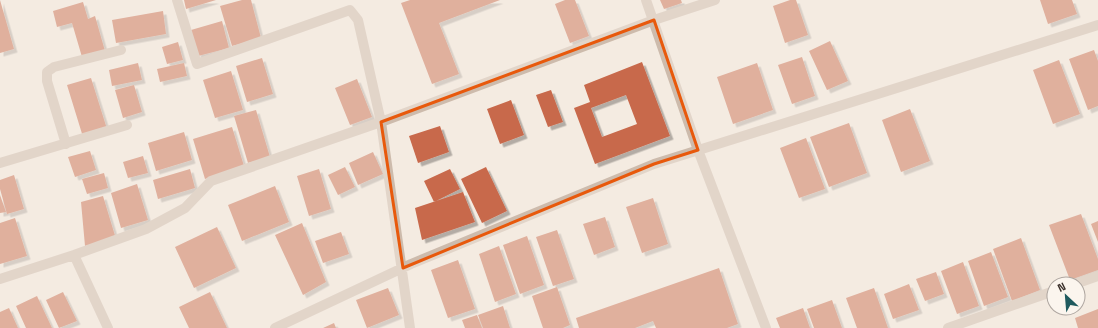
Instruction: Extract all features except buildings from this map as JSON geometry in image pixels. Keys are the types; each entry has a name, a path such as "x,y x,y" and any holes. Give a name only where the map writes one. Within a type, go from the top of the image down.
{"street":[{"path":"178,0 197,64 350,10 358,20 381,122 403,268 410,328"},
{"path":"646,0 698,150 766,328"},
{"path":"0,279 74,255 146,229 185,208 211,182 381,122 654,20 715,0"},
{"path":"275,328 403,268 654,164 1098,25"},
{"path":"66,144 47,81 47,72 54,67 121,50"},
{"path":"0,163 127,125"},
{"path":"74,255 108,328"},
{"path":"1086,280 1098,276"},
{"path":"948,328 1046,294"}],"highlighted area":[{"path":"654,20 698,150 654,164 403,268 381,122"}]}
